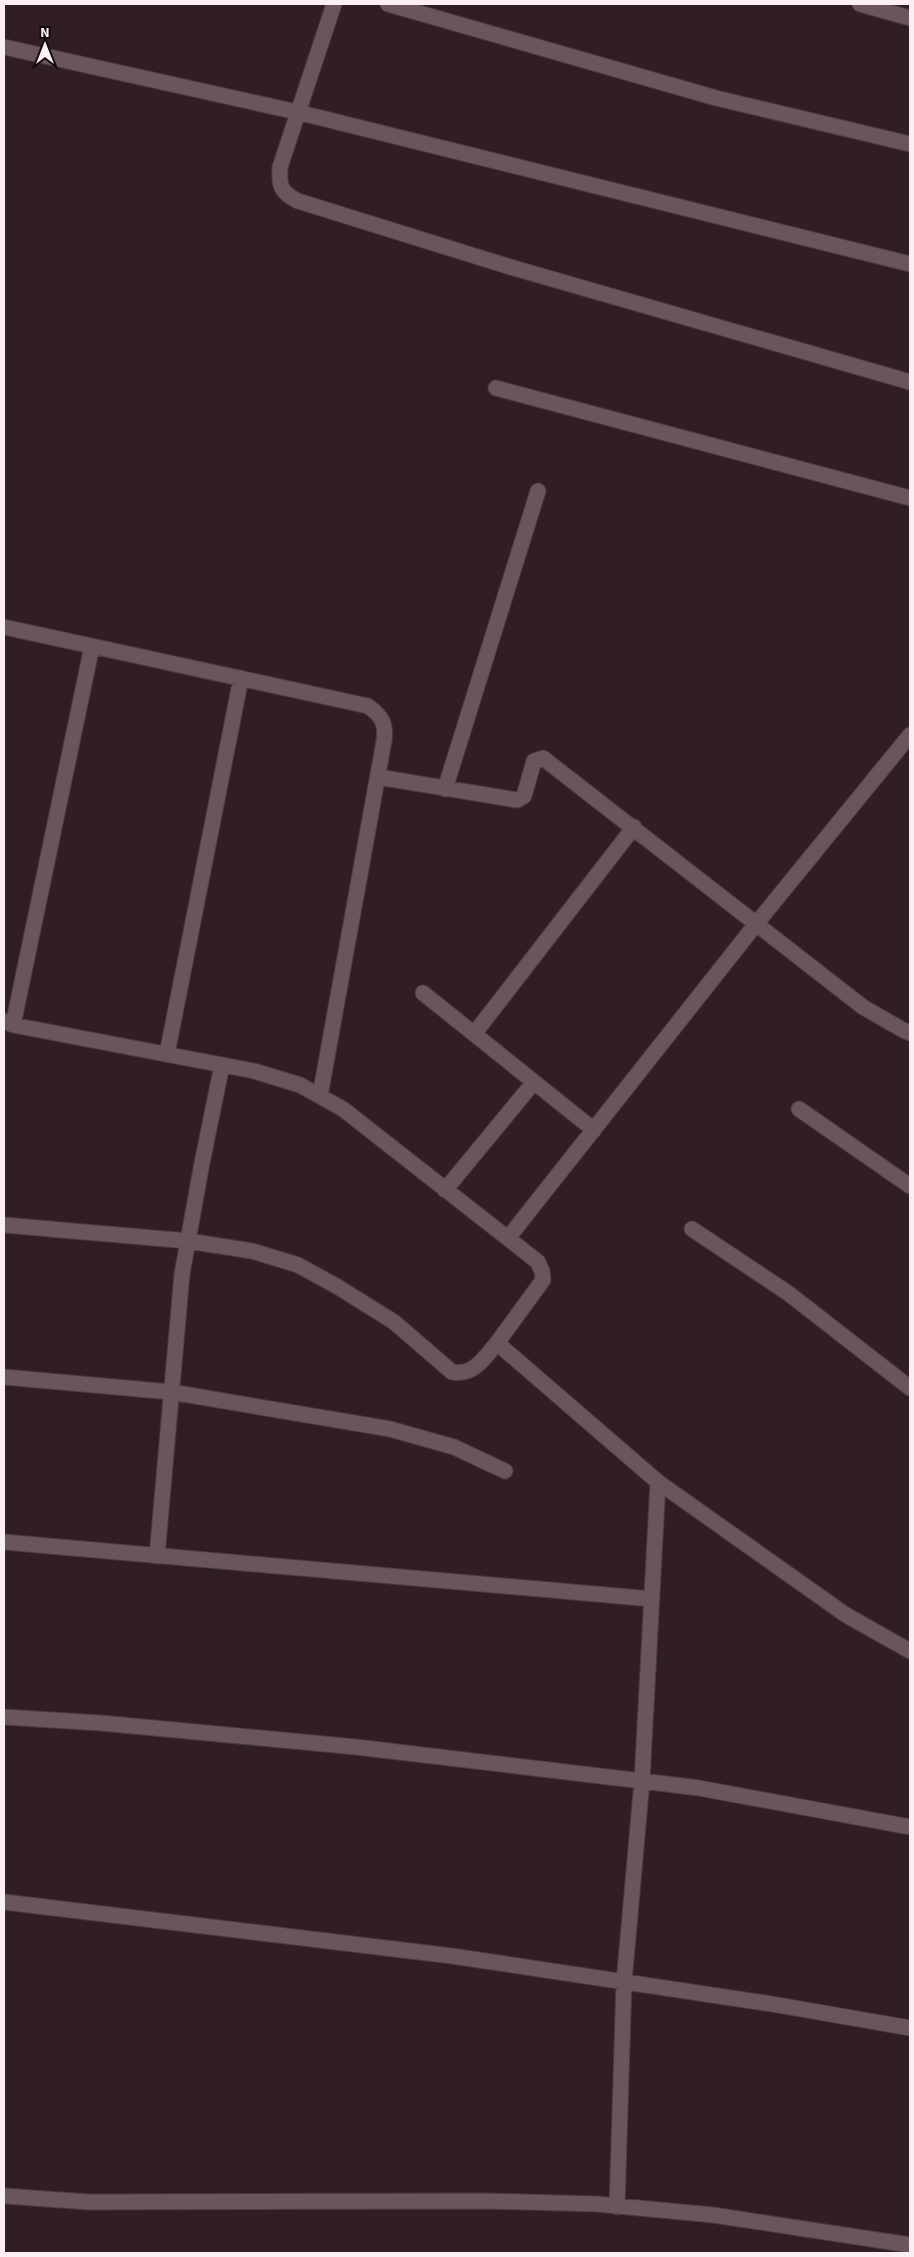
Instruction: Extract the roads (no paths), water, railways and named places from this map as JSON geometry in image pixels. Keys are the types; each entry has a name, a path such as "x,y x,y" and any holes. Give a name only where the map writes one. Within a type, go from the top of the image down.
{"street":[{"path":"334,4 280,167 279,183 286,195 298,201 506,266 910,382"},
{"path":"388,4 716,98 910,144"},
{"path":"860,4 910,18"},
{"path":"4,46 298,112 910,264"},
{"path":"496,388 910,498"},
{"path":"445,788 538,491"},
{"path":"4,626 368,706 380,715 386,726 378,777 320,1096"},
{"path":"4,1225 188,1241 252,1251 298,1265 338,1286 394,1322 452,1372 462,1374 472,1370 497,1343 544,1280 538,1262 508,1238 342,1109 300,1086 254,1071 222,1064 8,1023 92,646"},
{"path":"167,1054 241,678"},
{"path":"508,1238 756,924 910,734"},
{"path":"378,777 517,800 524,796 534,761 544,758 863,1007 910,1033"},
{"path":"474,1034 634,827"},
{"path":"423,993 594,1130"},
{"path":"158,1556 182,1274 222,1064"},
{"path":"445,1190 534,1082"},
{"path":"799,1109 910,1186"},
{"path":"692,1229 788,1293 910,1388"},
{"path":"497,1343 658,1482 846,1615 910,1651"},
{"path":"4,1377 171,1392 390,1429 454,1447 505,1470"},
{"path":"617,2206 624,1982 642,1781 658,1482"},
{"path":"4,1542 652,1599"},
{"path":"4,1717 101,1723 347,1746 642,1781 699,1788 910,1828"},
{"path":"4,1902 452,1956 910,2028"},
{"path":"4,2196 89,2202 486,2201 617,2206 713,2215 910,2245"}]}
